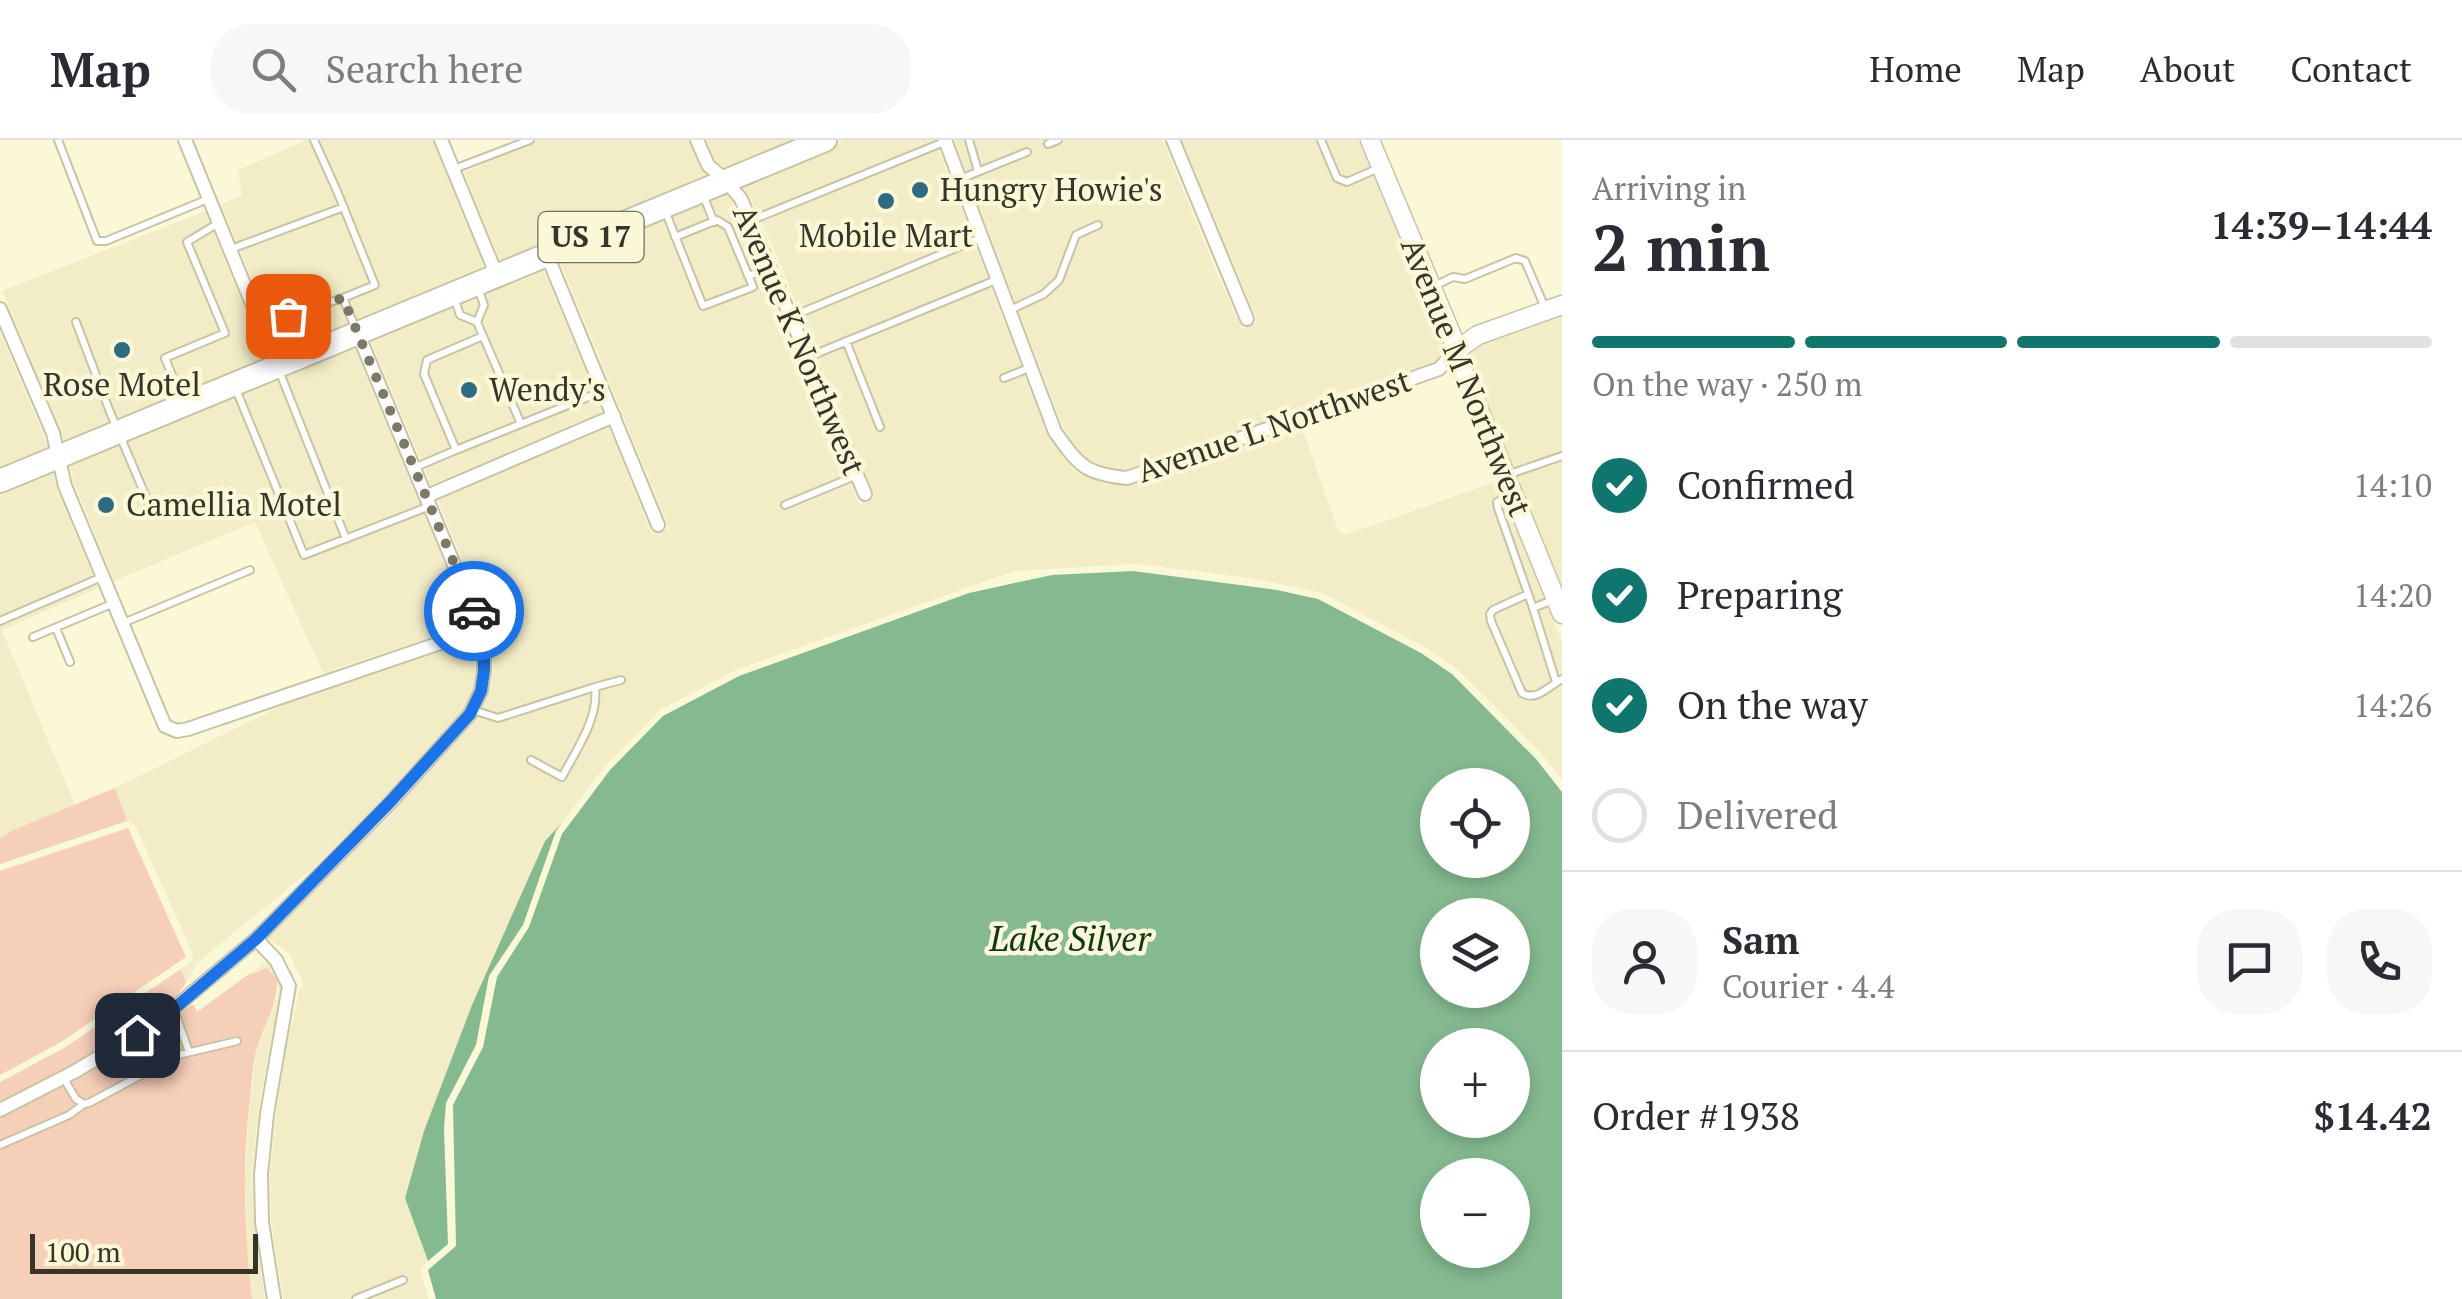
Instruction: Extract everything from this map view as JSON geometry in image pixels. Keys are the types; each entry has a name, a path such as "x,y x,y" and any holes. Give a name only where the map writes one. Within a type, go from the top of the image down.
{"highway":[{"name":"US 17","path":"0,481 825,140"}],"street":[{"path":"185,140 278,367"},
{"path":"441,140 487,280"},
{"name":"Avenue K Northwest","path":"698,140 708,165 741,199 751,220 864,494"},
{"path":"1173,140 1246,319"},
{"name":"Avenue M Northwest","path":"1370,140 1559,606"},
{"name":"Avenue L Northwest","path":"945,141 1055,432 1079,464 1106,476 1128,478 1439,369 1455,351"},
{"path":"548,255 658,524"},
{"path":"1455,351 1478,336 1554,308"},
{"path":"0,309 53,433 65,486 165,726 177,732 481,629"},
{"path":"0,1110 156,1024 256,939 390,802 472,710 481,691 481,629 358,334"},
{"path":"429,501 614,416"},
{"path":"256,939 276,960 290,986 267,1114 261,1174 262,1222 274,1299"}],"lane":[{"path":"58,140 97,241 106,241 209,198"},
{"path":"261,324 375,285 314,140"},
{"path":"453,170 530,140"},
{"path":"968,140 978,171"},
{"path":"1048,144 1058,140"},
{"path":"1321,140 1337,178 1346,182 1381,167"},
{"path":"751,220 945,141"},
{"path":"958,180 1026,152"},
{"path":"701,192 714,222"},
{"path":"230,249 344,207"},
{"path":"664,207 675,237 703,306 753,287 728,227 717,220 675,237"},
{"path":"185,405 166,358 225,333 188,242 219,223"},
{"path":"1008,310 1044,294 1060,280 1076,235 1098,224"},
{"path":"791,317 981,238"},
{"path":"1431,287 1516,258 1525,261 1554,308"},
{"path":"748,276 771,268"},
{"path":"487,280 477,322 521,424"},
{"path":"808,357 997,280"},
{"path":"453,294 460,315 477,322"},
{"path":"343,298 358,334"},
{"path":"76,322 151,510"},
{"path":"456,450 424,374 427,360 482,336"},
{"path":"846,341 880,427"},
{"path":"278,367 346,539"},
{"path":"1004,378 1030,368"},
{"path":"234,385 304,556 429,501"},
{"path":"414,468 603,391"},
{"path":"1528,594 1490,614 1522,693 1534,697 1559,681 1497,502 1509,484 1562,456"},
{"path":"785,505 856,475"},
{"path":"122,623 250,570"},
{"path":"0,622 103,576"},
{"path":"34,637 114,603"},
{"path":"1533,608 1559,606"},
{"path":"56,628 70,662"},
{"path":"472,710 498,718 621,680"},
{"path":"531,760 562,777 589,725 597,700 595,688"},
{"path":"174,1009 189,1052"},
{"path":"0,1145 69,1114 178,1055 236,1042"},
{"path":"63,1078 76,1099 84,1104"},
{"path":"356,1299 403,1280"}],"shaded area":[{"path":"307,140 432,140 486,272 284,356 221,204 242,196 238,170"},
{"path":"534,140 688,140 700,168 711,179 502,265 464,173"},
{"path":"707,140 804,140 729,171 715,160"},
{"path":"845,140 935,140 1047,435 1075,472 1102,483 1130,485 1301,425 1338,530 1345,535 1497,478 1562,641 1562,780 1542,754 1458,670 1425,647 1322,593 1257,579 1133,564 1014,571 736,670 660,710 605,766 545,841 472,1005 424,1131 405,1197 428,1261 421,1272 428,1299 283,1299 271,1221 270,1174 288,1040 303,986 290,954 257,935 325,879 391,814 477,718 489,694 493,670 491,633 438,500 609,427 652,535 669,528 559,259 723,191 733,203 756,254 859,504 875,498 773,247 740,184"},
{"path":"954,140 1163,140 1242,329 1258,322 1182,140 1361,140 1444,339 1444,351 1434,362 1127,469 1109,468 1085,458 1063,428"},
{"path":"205,211 267,363 65,446 2,291"},
{"path":"542,266 603,413 431,485 369,337"},
{"path":"1562,313 1562,590 1465,353 1482,342"},
{"path":"0,332 49,453 0,473"},
{"path":"353,344 470,624 323,673 255,522 114,581 74,483 69,461"},
{"path":"52,468 98,588 2,630 75,805 0,838 0,490"},
{"path":"474,639 476,671 463,710 384,798 313,868 198,962 186,983 181,969 192,961 193,954 135,825 127,821 115,788 291,701"},
{"path":"115,788 127,821 0,864 0,838"},
{"path":"128,828 186,957 61,1042 0,1075 0,871"},
{"path":"268,961 275,963 283,984 258,1113 252,1174 254,1224 265,1299 252,1299 246,1243 249,1114 256,1052 278,996 277,979 266,968 246,976"},
{"path":"267,968 277,979 277,989 255,1058 247,1123 246,1224 252,1299 0,1299 0,1118 78,1079 160,1030 191,1005 197,1012 246,976"},
{"path":"181,969 186,983 154,1015 102,1049 0,1101 0,1082 64,1048"}],"water":[{"name":"Lake Silver","path":"1133,571 1318,599 1421,653 1452,674 1536,759 1562,792 1562,1299 436,1299 428,1270 456,1246 453,1105 483,1047 497,977 529,927 562,834 610,770 663,716 739,676 969,593 1052,575"},
{"path":"562,823 523,925 489,976 476,1045 446,1103 448,1244 428,1261 405,1198 424,1131 472,1005 545,841"}],"way so far":[{"path":"288,316 343,298 474,611"}],"place":[{"name":"Hungry Howie's","path":"920,190"},
{"name":"Mobile Mart","path":"886,201"},
{"name":"Rose Motel","path":"122,350"},
{"name":"Wendy's","path":"469,390"},
{"name":"Camellia Motel","path":"106,505"}],"route":[{"path":"137,1035 156,1024 256,939 470,714 481,691 484,671 484,646 474,611"}]}
